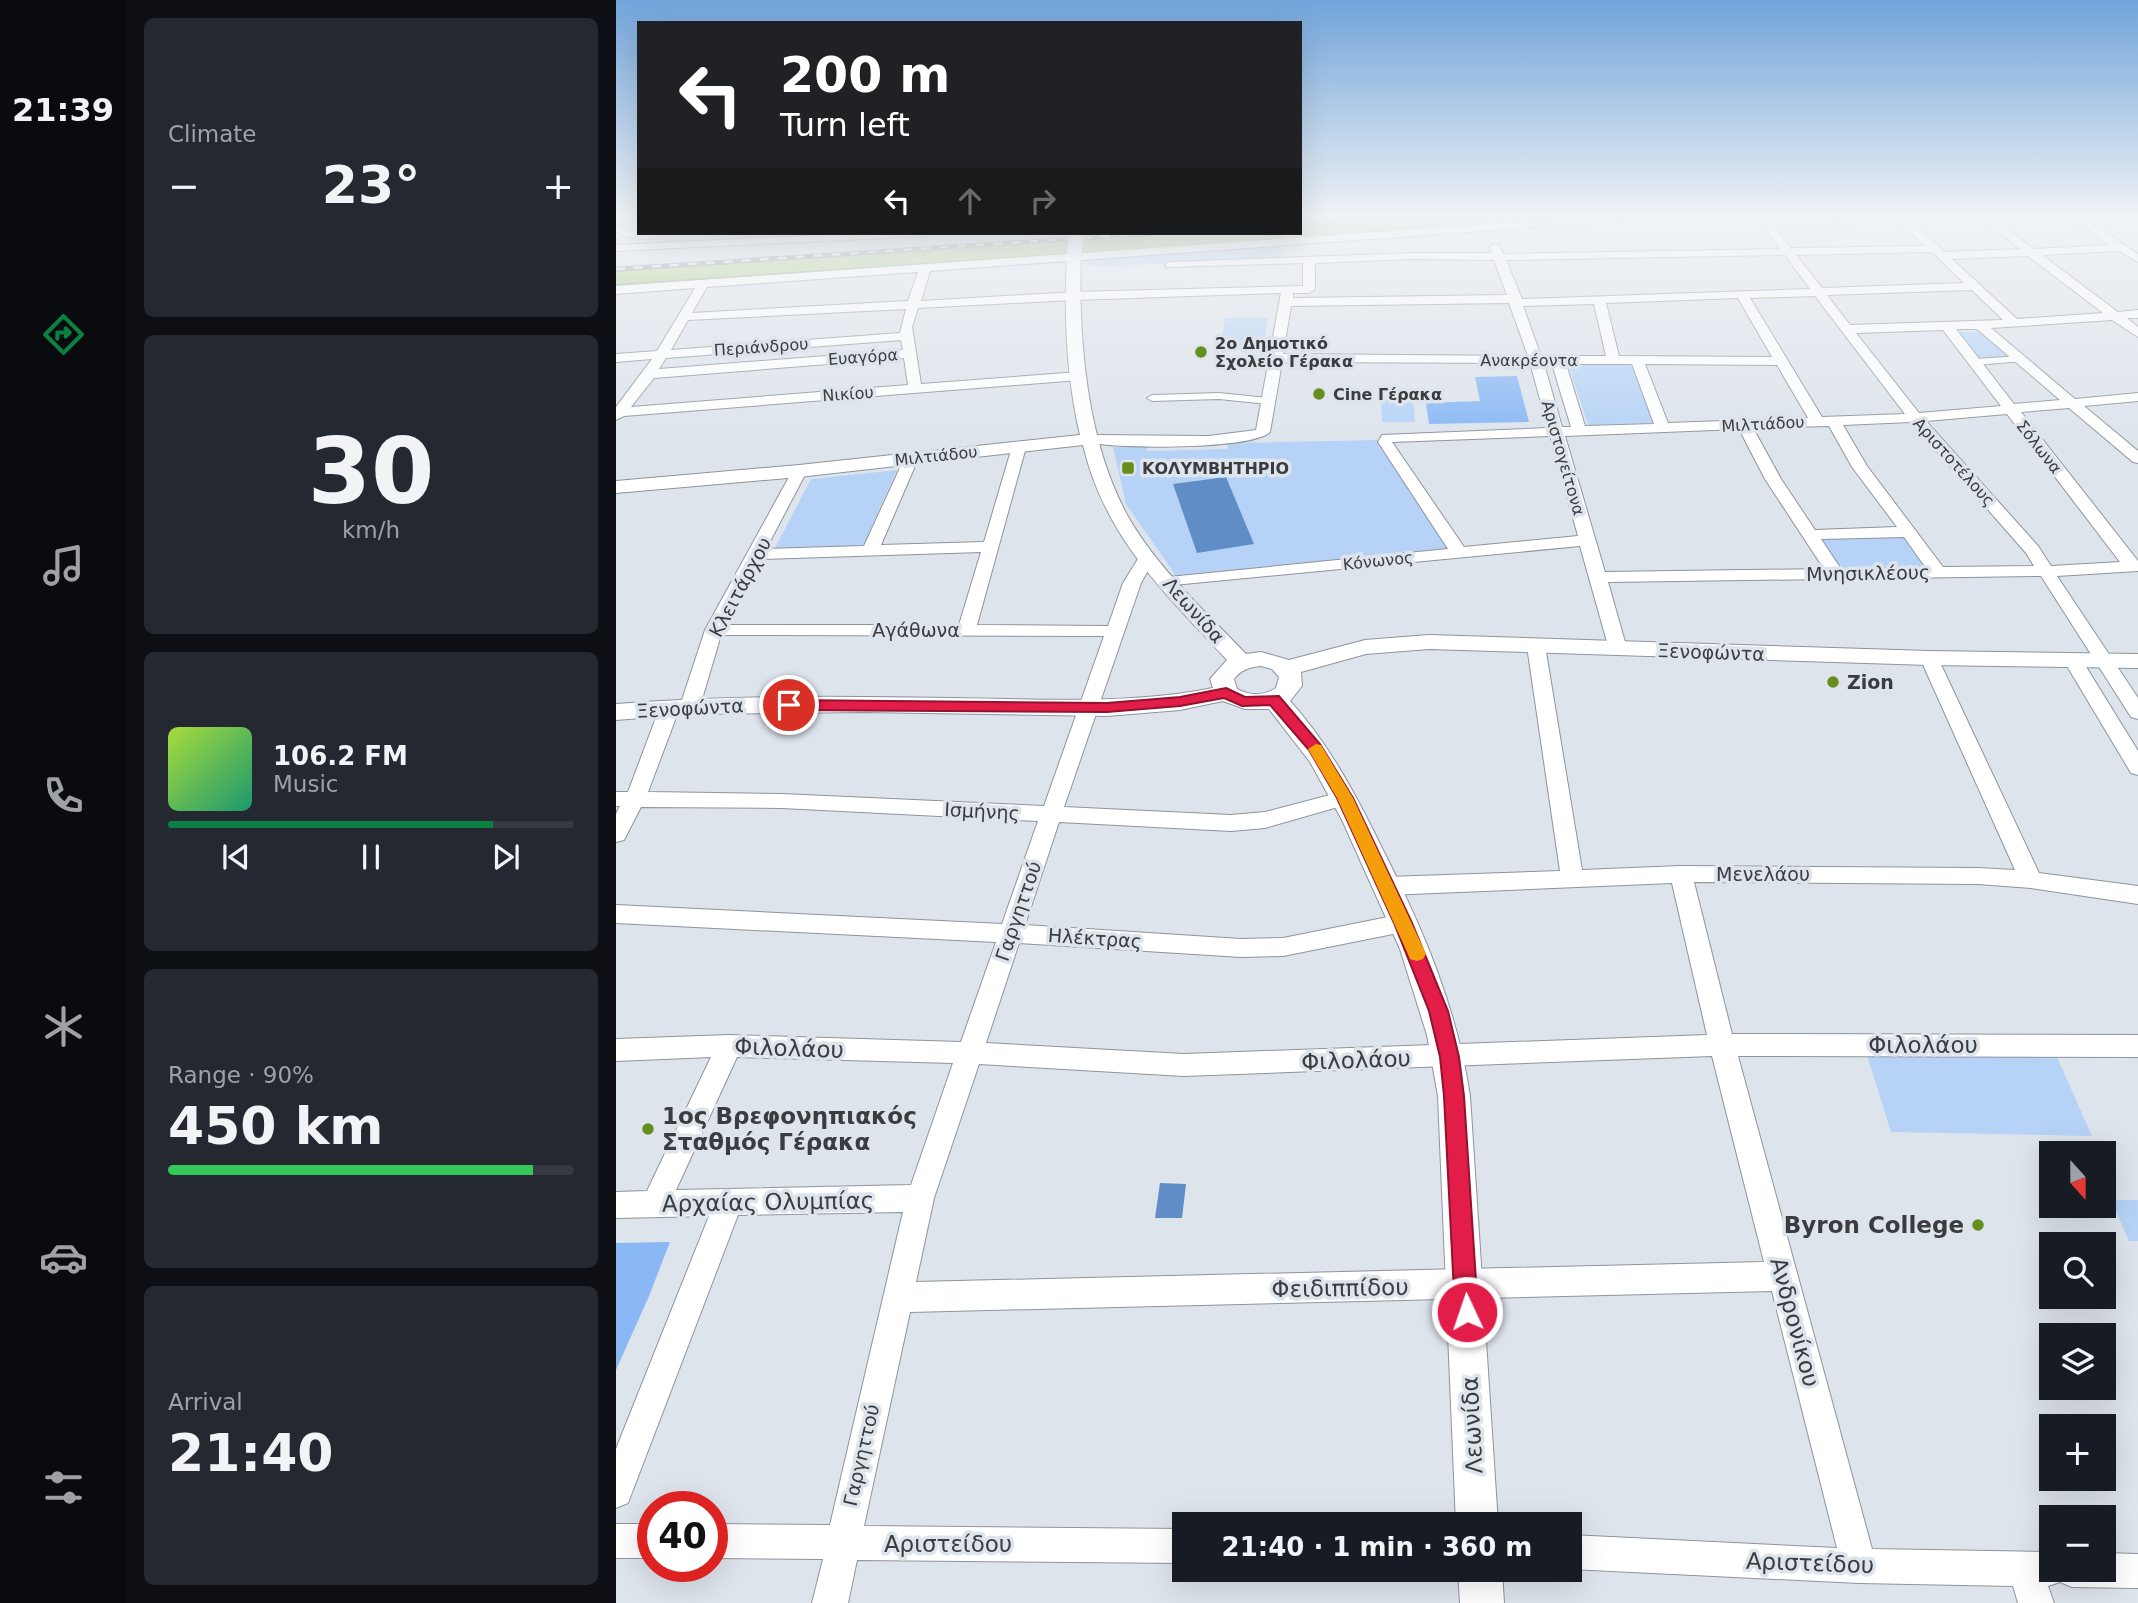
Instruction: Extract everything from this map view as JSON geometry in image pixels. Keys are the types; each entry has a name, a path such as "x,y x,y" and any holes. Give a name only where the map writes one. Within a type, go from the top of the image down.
{"street":[{"path":"618,413 650,374 698,293"},
{"path":"915,389 906,336 916,293"},
{"path":"1074,293 1079,376 1105,492 1147,558"},
{"path":"1287,296 1297,293"},
{"name":"Αριστογείτονα","path":"1513,293 1536,360 1618,649"},
{"path":"1741,293 1782,361 1938,572"},
{"path":"684,317 1074,296 1287,296 1516,301 1746,293"},
{"name":"Αριστοτέλους","path":"1820,293 1915,418 2049,571 2138,713"},
{"path":"1982,293 2014,323"},
{"path":"2083,293 2138,334"},
{"path":"1152,398 1219,396 1268,401 1287,296"},
{"path":"1599,300 1613,360"},
{"path":"1847,329 1980,325 2138,314"},
{"path":"1980,325 2138,459"},
{"name":"Σόλωνα","path":"1947,326 2135,567"},
{"name":"Περιάνδρου","path":"616,358 906,336"},
{"name":"Ευαγόρα","path":"650,374 908,354"},
{"name":"Ανακρέοντα","path":"1276,358 1782,361"},
{"path":"1975,362 2021,359"},
{"path":"1558,360 1578,431"},
{"path":"1637,360 1663,429"},
{"name":"Νικίου","path":"618,413 1079,376"},
{"name":"Μιλτιάδου","path":"1459,553 1385,442 1387,438 1915,418 2138,397"},
{"name":"Μιλτιάδου","path":"616,487 799,471 1092,439 1224,440 1257,437 1263,432 1268,401"},
{"path":"1745,426 1808,536 1836,574"},
{"path":"967,630 1019,447"},
{"path":"870,551 911,459"},
{"name":"Κλειτάρχου","path":"616,834 626,798 680,707 715,630 799,471"},
{"path":"1808,536 1909,532"},
{"name":"Κόνωνος","path":"1169,582 1587,540"},
{"path":"757,554 992,547"},
{"name":"Λεωνίδα","path":"1147,558 1241,662"},
{"name":"Γαργηττού","path":"830,1603 920,1198 1088,707 1132,583 1147,558"},
{"name":"Μνησικλέους","path":"1598,577 2049,571 2135,567"},
{"name":"Αγάθωνα","path":"715,630 1117,631"},
{"name":"Ξενοφώντα","path":"1287,668 1365,647 1429,642 1929,658 2138,661"},
{"path":"1536,646 1572,877"},
{"path":"1929,658 2031,880"},
{"path":"1271,660 1287,668 1291,681 1289,688 1274,699 1252,703 1242,702 1226,693 1222,679 1226,672 1241,662 1271,660"},
{"path":"2073,661 2138,768"},
{"name":"Ξενοφώντα","path":"616,712 680,707 864,704 1136,707 1226,693"},
{"name":"Λεωνίδα","path":"1274,699 1315,747 1345,798 1403,923 1438,1011 1450,1057 1476,1512"},
{"name":"Ισμήνης","path":"626,798 782,801 1231,823 1265,820 1345,798"},
{"name":"Μενελάου","path":"1387,886 1681,874 1978,876 2031,880 2138,895"},
{"name":"Ανδρονίκου","path":"1681,874 1722,1045 1859,1566"},
{"name":"Ηλέκτρας","path":"616,914 1009,933 1241,948 1283,947 1403,923"},
{"name":"Φιλολάου","path":"616,1050 729,1046 971,1053 1184,1065 1722,1045 2138,1046"},
{"path":"655,1205 729,1046"},
{"name":"Αρχαίας Ολυμπίας","path":"616,1205 920,1198"},
{"path":"616,1491 728,1204"},
{"name":"Φειδιππίδου","path":"897,1297 1783,1276"},
{"path":"616,1541 637,1541"},
{"name":"Αριστείδου","path":"728,1541 1172,1546"},
{"name":"Αριστείδου","path":"1582,1553 1859,1566 2038,1569"},
{"path":"2036,1603 2038,1569"},
{"path":"2116,1571 2138,1571"},
{"path":"1481,1582 1482,1603"}],"shaded area":[{"path":"1225,318 1268,318 1264,346 1220,346"},
{"path":"1980,331 2012,358 1980,360 1959,332"},
{"path":"1572,364 1631,364 1653,423 1588,425 1569,367"},
{"path":"1381,396 1413,396 1415,422 1382,422"},
{"path":"1380,440 1454,551 1179,580 1126,504 1113,447 1146,445 1147,451 1227,449 1228,443"},
{"path":"897,470 863,546 774,550 811,479"},
{"path":"1226,477 1254,544 1197,553 1173,484"},
{"path":"1904,536 1925,567 1840,568 1820,539"},
{"path":"1867,1055 2057,1057 2092,1136 1891,1132"},
{"path":"1160,1183 1186,1184 1182,1218 1155,1218"},
{"path":"2116,1200 2138,1200 2138,1241 2129,1241 2116,1211"}],"building":[{"path":"1517,376 1529,422 1429,424 1426,403 1480,401 1475,377"},
{"path":"670,1242 649,1296 616,1370 616,1243"}],"slow traffic":[{"path":"1316,749 1345,798 1417,954"}],"place":[{"name":"2ο Δημοτικό Σχολείο Γέρακα","path":"1201,352"},
{"name":"Cine Γέρακα","path":"1319,394"},
{"name":"ΚΟΛΥΜΒΗΤΗΡΙΟ","path":"1128,468"},
{"name":"Zion","path":"1833,682"},
{"name":"1ος Βρεφονηπιακός Σταθμός Γέρακα","path":"648,1129"},
{"name":"Byron College","path":"1978,1225"}],"route":[{"path":"789,705 1107,708 1180,702 1226,693 1242,702 1274,699 1315,747 1345,798 1387,886 1438,1011 1450,1057 1454,1096 1467,1312"}]}
